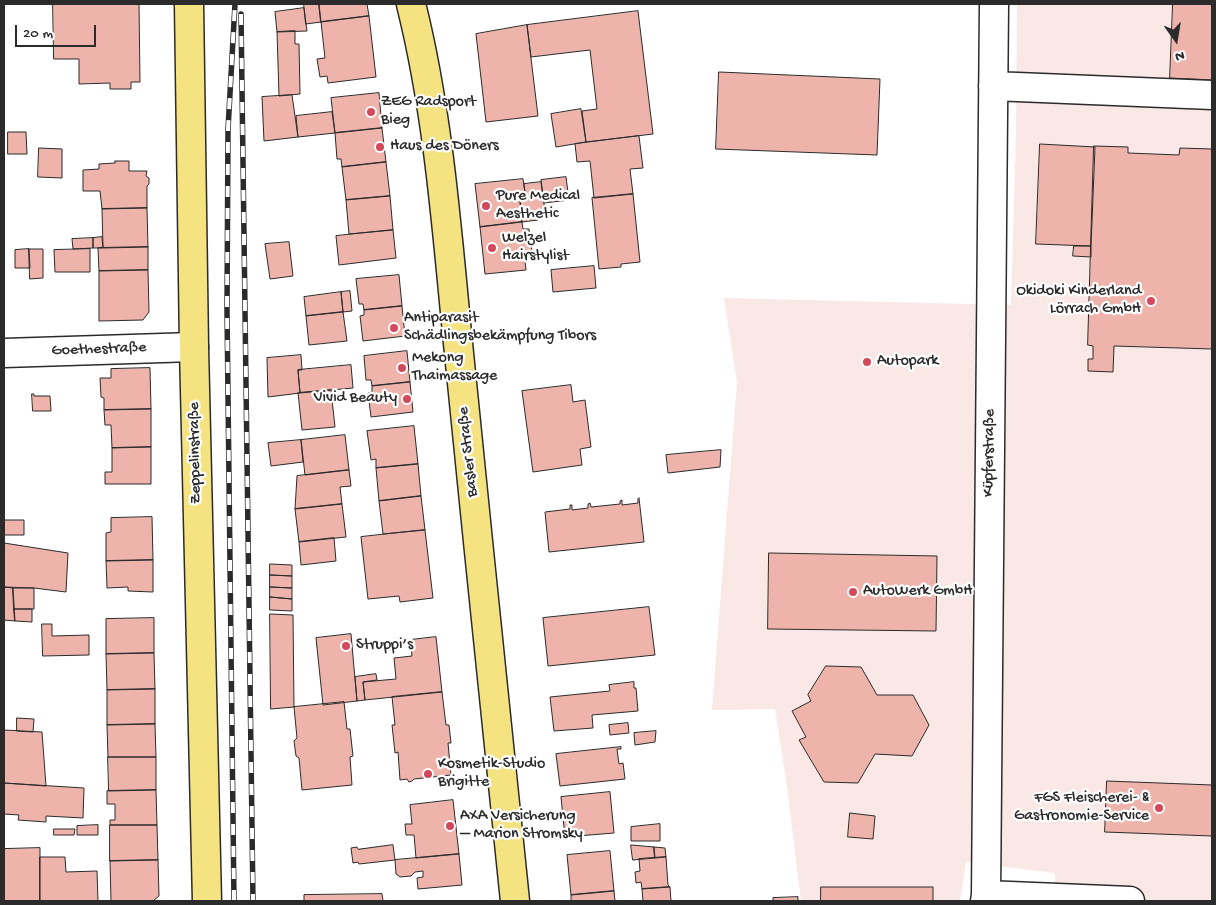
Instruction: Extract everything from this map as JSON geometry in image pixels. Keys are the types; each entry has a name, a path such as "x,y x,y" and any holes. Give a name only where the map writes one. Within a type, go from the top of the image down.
{"main road":[{"name":"Zeppelinstraße","path":"189,4 194,348 207,901"},
{"name":"Basler Straße","path":"411,4 422,47 432,105 446,220 515,901"}],"street":[{"name":"Küpferstraße","path":"986,898 994,4"},
{"path":"993,86 1212,95"},
{"name":"Goethestraße","path":"4,353 194,348"},
{"path":"986,898 1130,901"}],"shaded area":[{"path":"1017,4 1212,4 1212,901 1056,901 1055,873 966,862 960,901 801,901 787,786 775,709 712,710 737,382 724,298 1011,305 1016,134"}],"building":[{"path":"53,4 139,4 140,82 131,82 131,89 110,89 110,83 79,84 79,59 54,59"},
{"path":"304,4 319,4 321,22 306,24"},
{"path":"319,4 367,4 369,16 321,22"},
{"path":"1173,4 1212,4 1212,80 1170,78"},
{"path":"304,8 307,31 277,32 275,12"},
{"path":"638,11 653,134 586,142 582,111 597,109 590,50 531,57 527,25"},
{"path":"369,16 376,77 328,83 327,76 320,77 317,59 325,58 321,22"},
{"path":"527,25 538,116 486,122 476,34"},
{"path":"295,31 295,44 299,44 300,94 279,96 277,32"},
{"path":"719,72 880,79 877,155 716,149"},
{"path":"379,93 382,128 335,133 331,98"},
{"path":"292,95 298,137 264,141 262,97"},
{"path":"581,109 586,142 556,147 551,114"},
{"path":"332,112 335,133 298,137 296,116"},
{"path":"382,128 386,162 342,167 341,159 337,159 335,133"},
{"path":"8,132 26,132 27,154 8,154"},
{"path":"639,136 643,168 630,169 633,194 594,198 590,161 577,162 575,144"},
{"path":"1040,144 1095,147 1091,246 1036,244"},
{"name":"Okidoki Kinderland Lörrach GmbH","path":"1094,146 1128,147 1128,153 1179,155 1180,148 1212,149 1212,349 1114,346 1113,372 1088,371 1088,359 1093,359 1093,346 1088,345"},
{"path":"39,148 62,149 62,178 38,177"},
{"path":"115,161 129,161 129,171 147,171 146,176 149,178 149,184 147,186 147,208 102,209 100,191 83,191 83,170 99,169 99,164 115,163"},
{"path":"386,162 390,196 346,200 342,167"},
{"path":"566,177 569,200 544,203 541,180"},
{"path":"523,179 526,200 520,201 522,222 480,227 475,184"},
{"path":"541,182 545,211 538,220 522,222 520,201 526,200 524,184"},
{"path":"633,194 640,262 621,264 621,267 599,269 592,198"},
{"path":"390,196 393,230 349,234 346,200"},
{"path":"147,208 148,247 103,248 102,209"},
{"path":"522,222 523,229 529,229 532,252 524,253 526,270 485,274 480,227"},
{"path":"393,230 396,258 339,265 336,236"},
{"path":"102,237 103,248 93,248 93,238"},
{"path":"93,238 93,248 73,249 72,239"},
{"path":"289,242 293,276 270,279 265,244"},
{"path":"1074,246 1091,246 1091,257 1073,256"},
{"path":"148,247 148,270 99,271 98,248"},
{"path":"29,249 43,249 43,278 30,279"},
{"path":"29,249 30,268 15,268 15,250"},
{"path":"90,249 90,272 55,272 54,250"},
{"path":"594,266 596,288 553,292 551,270"},
{"path":"148,270 149,312 143,320 99,321 99,271"},
{"path":"399,275 402,306 364,310 363,304 359,304 356,279"},
{"path":"350,291 352,311 343,312 341,292"},
{"path":"341,292 343,312 306,316 304,297"},
{"path":"402,306 405,336 363,341 360,316 364,315 364,310"},
{"path":"343,312 347,341 309,345 306,316"},
{"path":"407,351 410,382 372,386 371,380 366,380 364,356"},
{"path":"301,355 302,370 298,370 300,393 268,397 267,358"},
{"path":"351,365 353,388 300,393 298,370"},
{"path":"150,368 151,409 104,410 100,378 111,378 111,369"},
{"path":"410,382 413,412 371,417 368,393 372,393 372,386"},
{"path":"571,385 573,402 585,400 591,447 580,449 582,465 533,472 522,391"},
{"path":"331,390 335,427 302,430 298,393"},
{"path":"32,394 34,396 50,396 51,411 33,411"},
{"path":"151,409 151,447 112,448 111,425 105,425 104,410"},
{"path":"414,426 418,464 376,468 376,459 371,460 367,431"},
{"path":"345,435 349,470 305,475 301,440"},
{"path":"301,440 303,462 271,466 268,443"},
{"path":"151,447 151,484 105,484 105,472 112,472 112,448"},
{"path":"721,450 720,467 668,473 666,455"},
{"path":"418,464 421,496 379,501 376,468"},
{"path":"349,470 351,486 340,487 342,504 295,509 297,476"},
{"path":"421,496 425,530 383,534 379,501"},
{"path":"639,498 644,542 549,552 545,512 570,509 570,505 572,505 572,510 588,508 590,503 591,507 620,504 622,500 622,505 638,503"},
{"path":"342,504 346,537 299,542 295,509"},
{"path":"152,517 153,560 106,561 106,533 111,532 111,518"},
{"path":"4,520 24,520 24,535 4,535"},
{"path":"425,530 433,598 400,602 399,596 368,599 361,537"},
{"path":"334,538 336,561 301,565 299,542"},
{"path":"4,543 68,553 66,592 4,587"},
{"name":"AutoWerk GmbH","path":"769,553 937,556 936,631 768,629"},
{"path":"153,560 153,592 128,591 128,587 107,588 106,561"},
{"path":"270,564 292,565 292,576 270,575"},
{"path":"270,575 292,576 292,588 270,587"},
{"path":"4,587 13,588 15,621 4,620"},
{"path":"270,587 292,588 292,599 270,597"},
{"path":"13,588 34,588 34,609 14,609"},
{"path":"270,597 292,599 292,611 270,610"},
{"path":"649,607 655,655 548,666 543,618"},
{"path":"14,609 32,609 32,622 15,621"},
{"path":"270,614 293,615 294,707 271,709"},
{"path":"154,618 154,653 106,654 106,619"},
{"path":"42,624 52,624 52,636 89,635 89,655 43,656"},
{"path":"351,634 357,701 323,705 316,638"},
{"path":"436,637 442,692 365,700 363,682 396,679 394,658 412,656 410,640"},
{"path":"154,653 155,689 107,690 106,654"},
{"path":"826,666 861,667 877,695 913,695 929,725 912,756 875,754 858,783 824,782 799,740 806,737 792,711 811,701 808,695"},
{"path":"376,674 377,680 363,682 365,700 357,701 355,677"},
{"path":"634,682 638,711 592,715 593,728 554,731 550,697 610,691 609,685"},
{"path":"155,689 155,724 107,725 107,690"},
{"path":"442,692 446,725 449,725 451,743 448,743 451,775 414,779 409,782 407,779 400,780 398,752 395,753 392,725 395,725 392,697"},
{"path":"344,702 353,756 350,757 352,785 302,790 299,758 296,756 294,741 297,738 294,707"},
{"path":"17,718 34,719 33,732 17,731"},
{"path":"628,723 629,733 610,735 609,725"},
{"path":"155,724 156,757 108,757 107,725"},
{"path":"4,730 42,732 46,786 4,783"},
{"path":"656,731 655,742 635,745 634,733"},
{"path":"621,747 621,749 617,749 619,764 623,763 625,779 560,786 556,754"},
{"path":"108,757 156,757 156,790 109,791"},
{"name":"FGS Fleischerei- & Gastronomie-Service","path":"1107,781 1212,785 1212,836 1105,832"},
{"path":"4,783 84,788 83,818 46,816 46,822 18,820 19,815 4,814"},
{"path":"156,790 157,825 110,825 110,820 115,820 115,804 107,804 107,791"},
{"path":"610,792 614,833 565,837 561,797"},
{"path":"453,800 459,854 416,858 414,835 406,835 405,824 412,824 410,805"},
{"path":"850,813 875,816 873,839 848,837"},
{"path":"660,824 660,841 631,841 631,827"},
{"path":"98,825 98,835 77,835 77,826"},
{"path":"110,825 157,825 158,860 110,861"},
{"path":"54,829 75,829 74,835 54,835"},
{"path":"393,845 395,860 353,863 351,848"},
{"path":"631,845 654,847 655,858 633,860"},
{"path":"654,847 665,848 666,857 655,858"},
{"path":"40,848 40,901 4,901 4,849"},
{"path":"610,851 614,891 571,895 567,855"},
{"path":"459,854 462,885 418,889 417,878 423,877 423,871 415,872 411,876 400,877 396,874 395,860"},
{"path":"40,857 65,857 66,872 97,871 98,901 40,901"},
{"path":"666,857 668,885 670,887 642,889 641,882 636,883 635,872 640,871 639,859"},
{"path":"158,860 159,896 153,901 111,901 110,861"},
{"path":"670,887 671,901 643,901 642,889"},
{"path":"821,887 933,887 933,901 821,901"},
{"path":"614,891 615,901 571,901 571,895"},
{"path":"382,894 383,901 304,901 304,895"},
{"path":"798,897 798,901 773,901 773,898"}],"railway":[{"path":"234,901 227,311 228,129 235,4"},
{"path":"241,14 253,901"}],"place":[{"name":"ZEG Radsport Bieg","path":"371,112"},
{"name":"Haus des Döners","path":"380,147"},
{"name":"Pure Medical Aesthetic","path":"486,206"},
{"name":"Welzel Hairstylist","path":"492,248"},
{"name":"Okidoki Kinderland Lörrach GmbH","path":"1151,301"},
{"name":"Antiparasit Schädlingsbekämpfung Tibors","path":"394,328"},
{"name":"Autopark","path":"867,362"},
{"name":"Mekong Thaimassage","path":"402,368"},
{"name":"Vivid Beauty","path":"407,399"},
{"name":"AutoWerk GmbH","path":"853,592"},
{"name":"Struppi’s","path":"346,646"},
{"name":"Kosmetik-Studio Brigitte","path":"428,774"},
{"name":"FGS Fleischerei- & Gastronomie-Service","path":"1159,808"},
{"name":"AXA Versicherung – Marion Stromsky","path":"450,826"}]}
